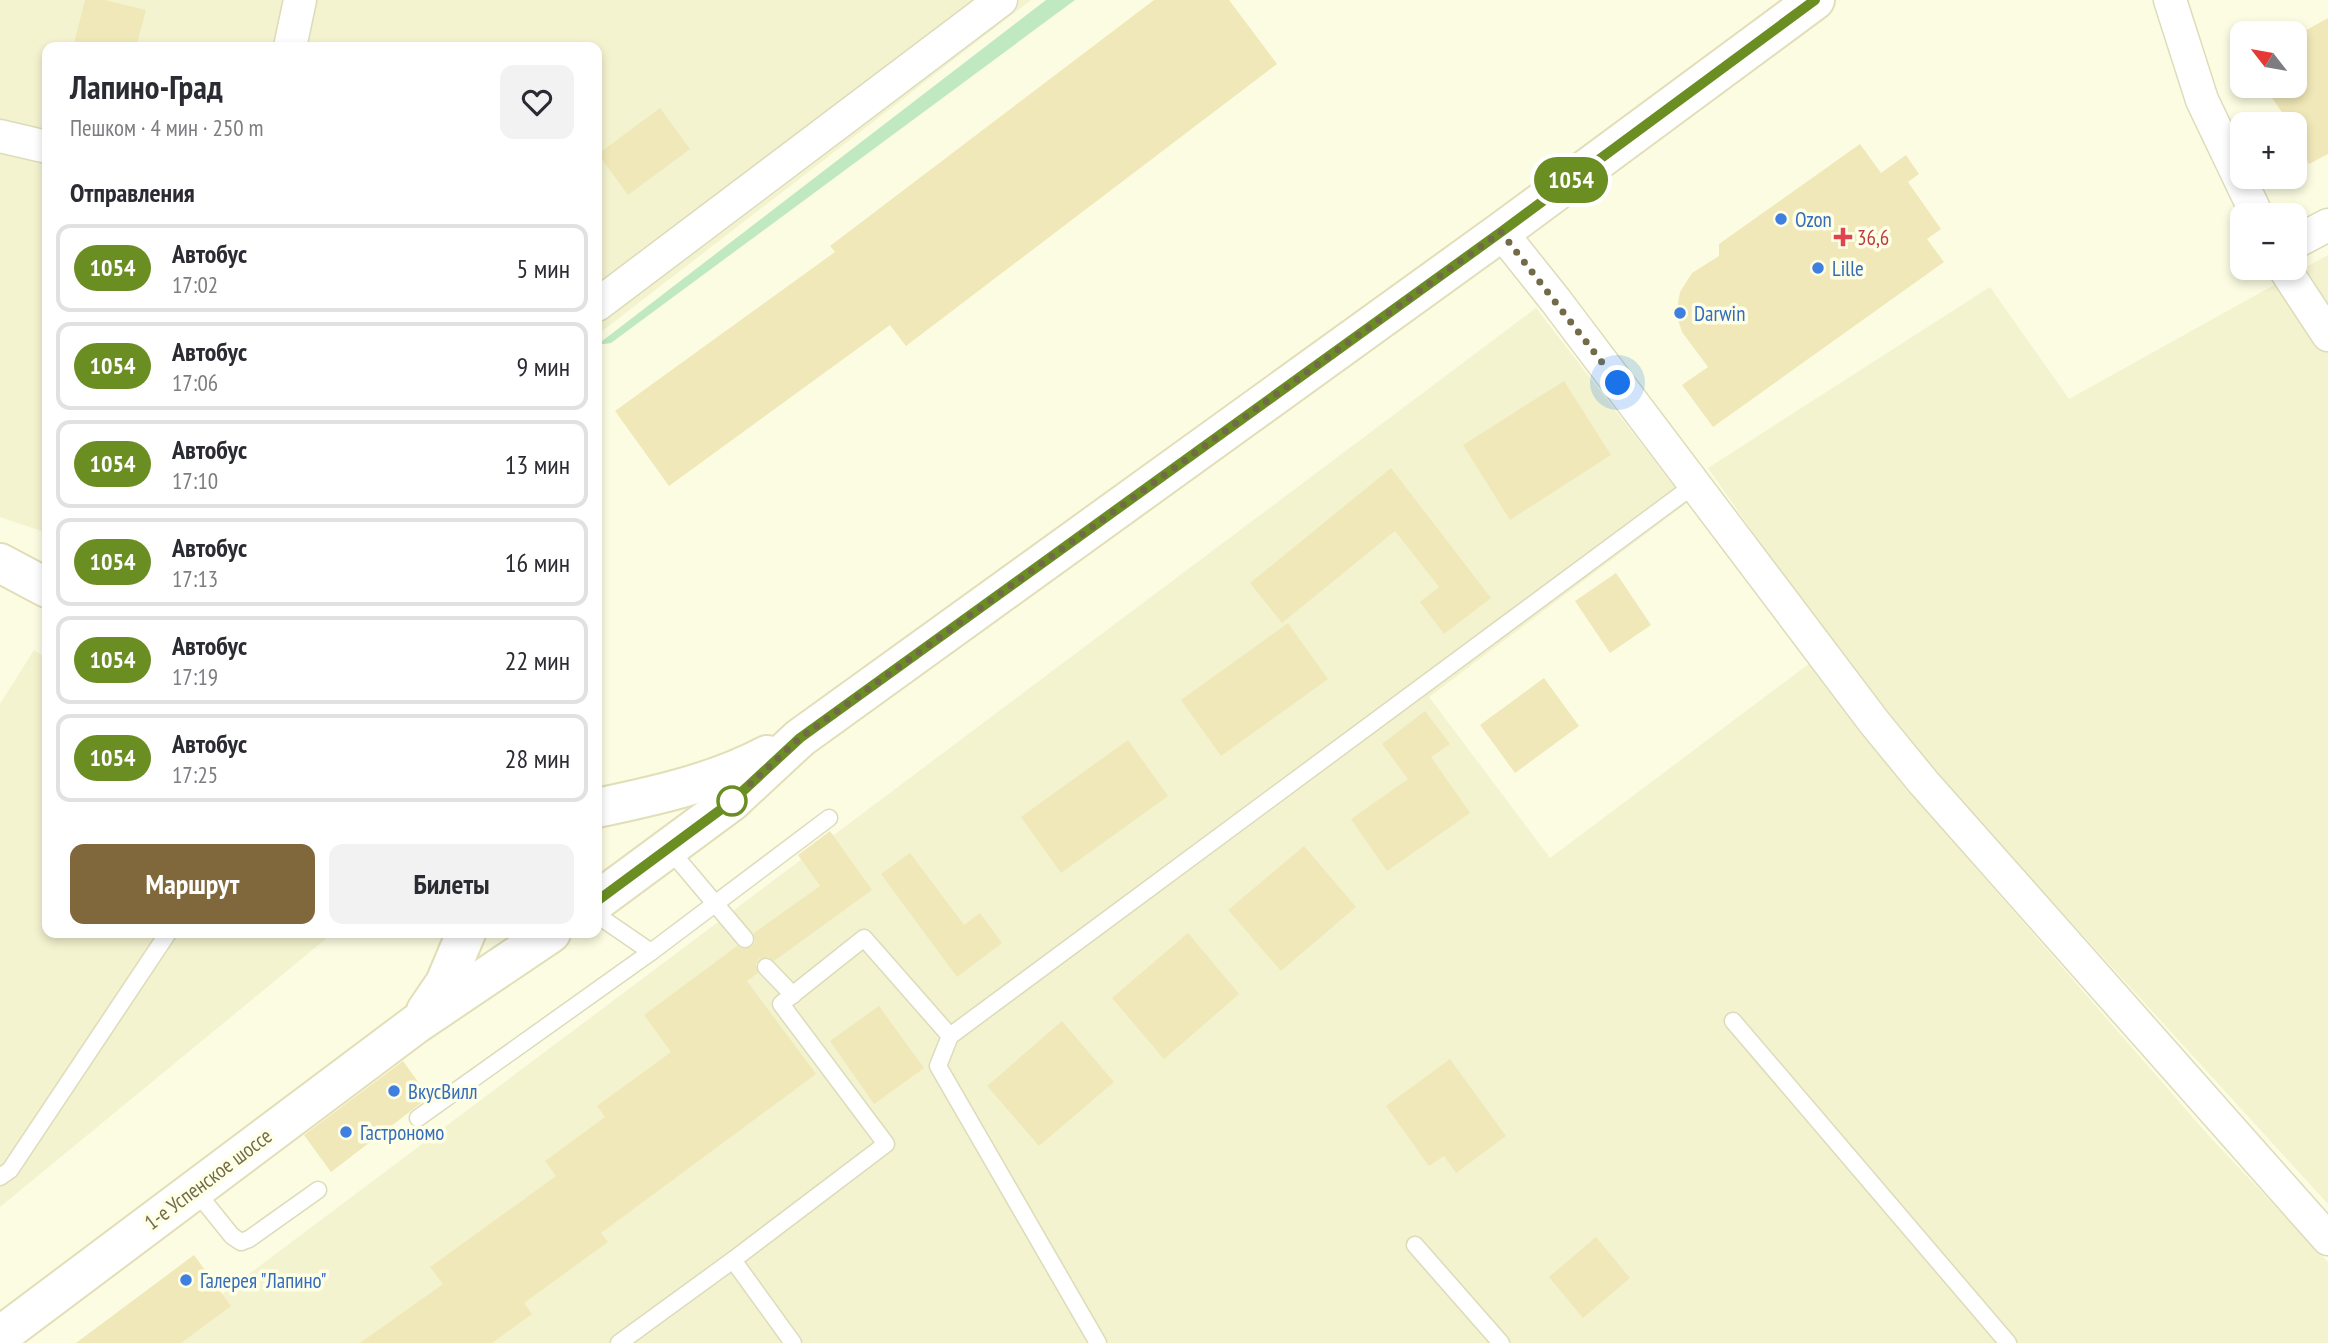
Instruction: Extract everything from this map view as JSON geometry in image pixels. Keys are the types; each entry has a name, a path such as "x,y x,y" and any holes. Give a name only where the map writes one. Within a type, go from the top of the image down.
{"main road":[{"path":"602,897 731,802 800,738 1501,232 1815,0"},
{"path":"0,563 42,585"},
{"path":"602,807 651,796 724,774 800,738"},
{"name":"1-е Успенское шоссе","path":"416,1024 445,983 464,938"},
{"name":"1-е Успенское шоссе","path":"510,938 533,938"},
{"name":"1-е Успенское шоссе","path":"0,1336 416,1024 543,938"}],"street":[{"path":"291,42 300,0"},
{"path":"602,301 1001,0"},
{"path":"2170,0 2202,100 2251,203"},
{"path":"0,136 42,146"},
{"path":"2307,236 2328,225"},
{"path":"1501,232 1874,722 2328,1239"},
{"path":"2292,280 2328,335"}],"lane":[{"path":"1097,1343 939,1066 950,1036 1694,485"},
{"path":"418,1118 651,952 829,818"},
{"path":"669,849 745,940"},
{"path":"602,918 651,952"},
{"path":"0,1178 10,1170 165,938"},
{"path":"619,1343 886,1144 781,1004 864,938 950,1036"},
{"path":"766,967 793,995"},
{"path":"1733,1021 2008,1343"},
{"path":"194,1189 232,1236 241,1242 249,1240 318,1190"},
{"path":"1415,1245 1501,1343"},
{"path":"733,1260 793,1343"}],"shaded area":[{"path":"0,0 1031,0 602,331 602,42 42,42 42,531 0,517"},
{"path":"1046,0 1075,0 611,343 602,344 602,341"},
{"path":"2328,255 2328,1204 1914,750 1818,626 1708,468 1990,287 2069,399 2283,280 2307,280 2307,267"},
{"path":"1536,308 1687,503 1429,697 1550,858 1810,663 1975,867 2208,1135 2328,1262 2328,1343 157,1343"},
{"path":"34,650 42,656 42,938 327,938 0,1207 0,704"}],"building":[{"path":"85,0 105,0 146,10 137,42 74,42"},
{"path":"1154,0 1229,0 1277,64 906,346 890,325 669,486 615,411 835,252 830,246"},
{"path":"2328,18 2328,154 2309,164 2307,112 2282,112 2272,98 2307,98 2307,30"},
{"path":"660,108 690,149 628,195 602,159 602,151"},
{"name":"Lille","path":"1860,144 1881,173 1906,155 1919,174 1908,182 1941,229 1927,239 1944,262 1713,427 1682,385 1708,367 1682,332 1676,314 1680,292 1692,273 1719,256 1719,244"},
{"path":"1564,381 1611,455 1510,520 1463,445"},
{"path":"1391,468 1491,598 1444,634 1420,602 1439,587 1395,531 1282,623 1250,583"},
{"path":"1616,573 1651,625 1610,653 1575,601"},
{"path":"1288,623 1328,679 1221,756 1181,700"},
{"path":"1544,678 1579,726 1515,773 1480,725"},
{"path":"1425,711 1450,744 1431,757 1470,813 1387,871 1351,819 1408,779 1382,744"},
{"path":"1128,740 1168,796 1061,873 1021,817"},
{"path":"830,831 872,890 774,961 768,957 759,959 756,965 758,973 747,981 816,1074 601,1233 608,1242 524,1303 532,1314 492,1343 360,1343 443,1284 430,1267 556,1176 545,1161 605,1117 597,1106 671,1052 644,1015 737,946 742,949 751,947 755,942 754,933 820,886 798,855"},
{"path":"1304,846 1356,907 1281,971 1228,910"},
{"path":"910,853 964,925 980,913 1002,943 957,977 881,874"},
{"path":"1188,933 1239,994 1164,1059 1112,998"},
{"path":"879,1006 924,1068 874,1104 830,1041"},
{"path":"1062,1021 1114,1082 1039,1146 987,1086"},
{"path":"1450,1059 1506,1136 1456,1173 1444,1156 1429,1166 1386,1106"},
{"path":"403,1061 429,1097 331,1172 304,1135"},
{"path":"1596,1237 1630,1278 1583,1318 1549,1277"},
{"name":"Галерея \"Лапино\"","path":"194,1255 231,1306 181,1343 76,1343"}],"bus line":[{"name":"1054","path":"602,897 731,802 800,738 1501,232 1815,0"}],"place":[{"name":"Ozon","path":"1781,219"},
{"name":"36,6","path":"1843,237"},
{"name":"Lille","path":"1818,268"},
{"name":"Darwin","path":"1680,313"},
{"name":"ВкусВилл","path":"394,1091"},
{"name":"Гастрономо","path":"346,1132"},
{"name":"Галерея \"Лапино\"","path":"186,1280"}],"route":[{"path":"732,801 800,738 1501,232 1618,383"}]}
